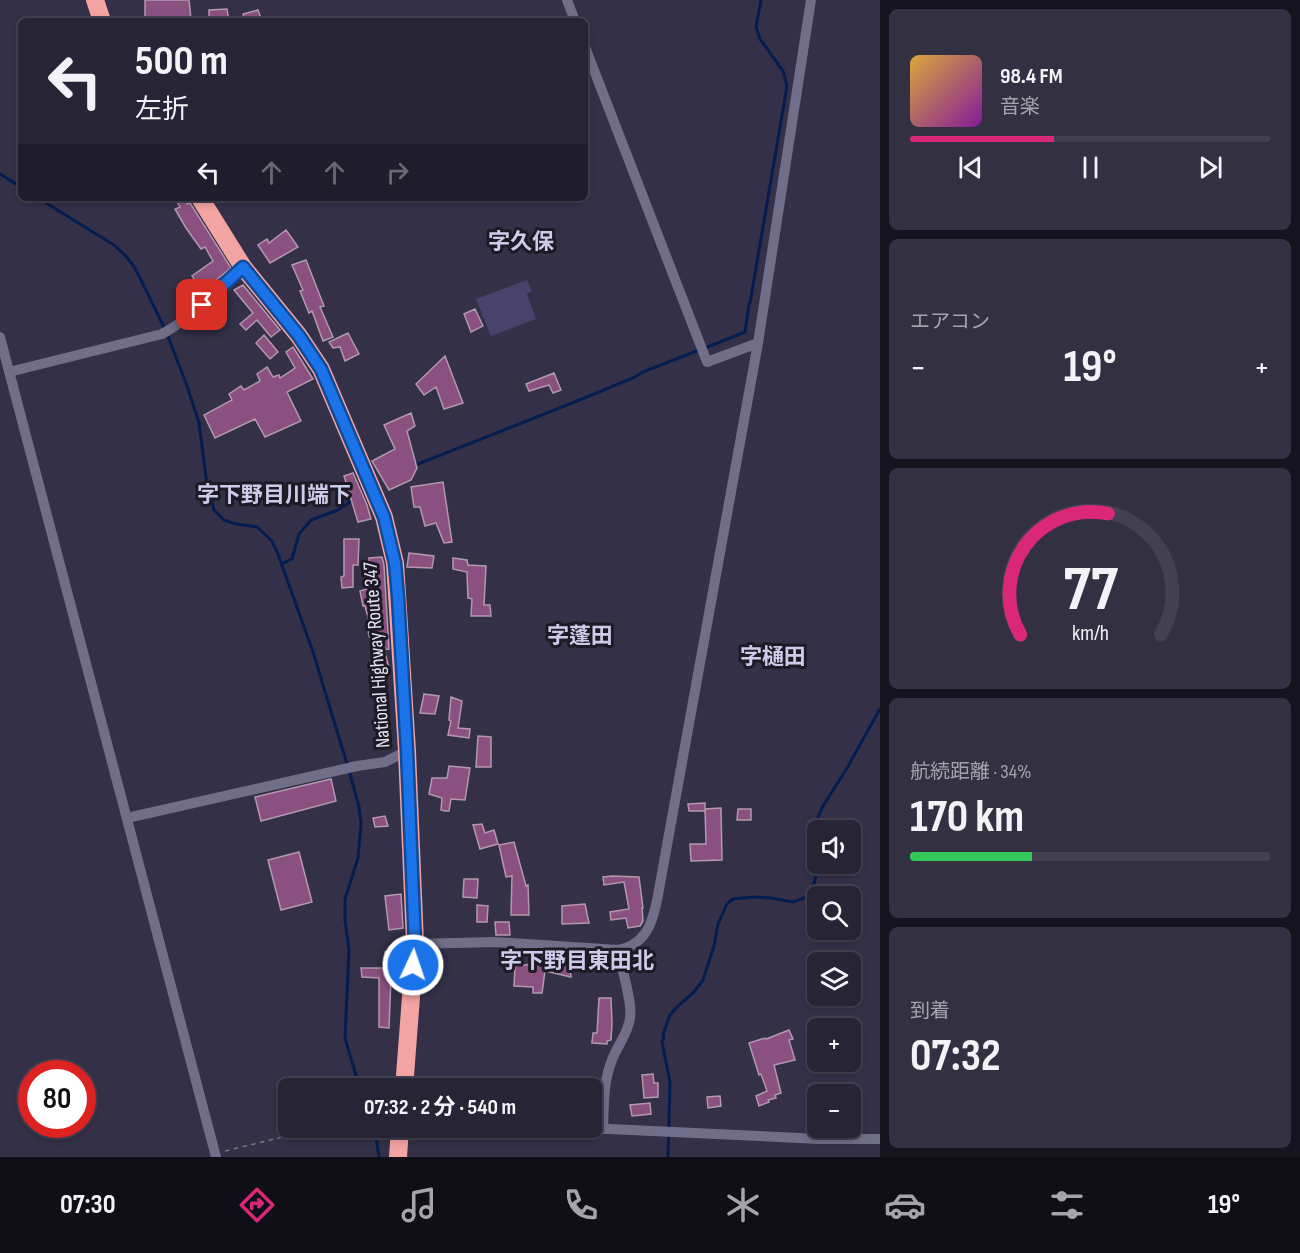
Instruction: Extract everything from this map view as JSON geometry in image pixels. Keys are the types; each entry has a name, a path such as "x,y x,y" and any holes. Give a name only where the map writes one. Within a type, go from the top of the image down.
{"highway":[{"path":"95,0 101,18"},
{"name":"National Highway Route 347","path":"205,201 243,267 299,336 321,369 384,517 395,563 407,751 415,944 405,1078"},
{"path":"398,1157 399,1138"}],"street":[{"path":"567,0 574,18"},
{"path":"415,944 495,942 618,950 630,947 639,941 650,924 656,906 758,343 811,0"},
{"path":"588,55 707,362 758,343"},
{"path":"9,372 166,332 202,305 243,267"},
{"path":"0,337 216,1155"},
{"path":"127,818 357,766 385,762 407,751"},
{"path":"618,950 630,1007 630,1018 612,1060 604,1090 603,1129 820,1139 880,1139"}],"path":[{"path":"216,1155 281,1138"}],"shaded area":[{"path":"527,280 532,291 527,294 536,319 491,336 476,299"}],"building":[{"path":"145,0 189,0 191,18 145,18"},
{"path":"227,9 228,18 209,18 209,10"},
{"path":"258,10 261,18 244,18 243,14"},
{"path":"177,201 190,203 231,268 202,291 192,276 213,261 205,247 201,249 186,228 175,209 180,207"},
{"path":"286,230 298,247 270,263 258,245 267,239 269,243"},
{"path":"306,260 324,306 320,307 333,337 323,341 312,311 309,313 300,291 303,290 292,265"},
{"path":"243,285 280,330 271,337 257,320 246,330 240,324 253,313 234,290"},
{"path":"475,309 483,326 471,332 464,314"},
{"path":"348,333 359,354 345,361 340,347 333,348 329,342"},
{"path":"264,335 278,352 270,359 256,343"},
{"path":"293,347 313,379 287,392 301,421 265,437 255,419 215,438 204,415 232,400 229,394 241,386 244,390 260,381 257,374 267,367 273,377 279,375 280,378 295,368 286,352"},
{"path":"445,356 463,403 444,409 436,387 424,395 416,384"},
{"path":"554,373 561,390 553,393 549,385 529,391 526,384"},
{"path":"411,413 415,426 407,431 417,468 411,480 389,490 372,461 395,449 384,425"},
{"path":"353,473 371,519 358,522 344,476"},
{"path":"443,482 452,542 444,543 436,523 425,526 420,507 414,507 411,487"},
{"path":"344,539 359,539 358,565 353,565 353,587 342,588 341,577 344,576"},
{"path":"409,553 434,556 432,568 407,567"},
{"path":"382,557 389,649 381,650 380,640 370,640 367,626 370,625 360,591 370,588 369,558"},
{"path":"453,558 467,560 468,565 486,566 484,605 490,605 491,616 471,616 472,599 468,598 467,572 453,569"},
{"path":"385,653 390,671 378,673 374,657"},
{"path":"424,694 439,696 435,714 420,713"},
{"path":"451,697 462,701 458,728 470,729 469,738 448,735 451,721 449,720"},
{"path":"478,736 491,737 491,767 476,767"},
{"path":"449,766 470,768 465,800 451,799 449,811 445,811 441,810 442,798 429,794 432,778 447,778"},
{"path":"331,779 336,801 261,821 255,797"},
{"path":"705,803 705,811 689,811 688,804"},
{"path":"721,808 722,860 691,861 690,844 706,844 705,809"},
{"path":"738,809 751,809 751,820 737,820"},
{"path":"385,816 388,826 375,827 373,818"},
{"path":"482,824 485,833 494,830 498,844 480,849 473,825"},
{"path":"514,842 526,886 528,885 529,915 511,915 512,876 506,877 499,845"},
{"path":"299,852 312,902 281,910 268,860"},
{"path":"603,877 639,877 643,908 643,921 640,926 628,928 626,918 611,920 610,912 629,909 624,882 604,885"},
{"path":"464,879 478,879 477,898 463,897"},
{"path":"401,894 403,928 389,930 385,896"},
{"path":"585,904 589,923 562,924 562,906"},
{"path":"477,905 488,906 487,922 477,922"},
{"path":"495,922 509,922 510,935 496,935"},
{"path":"385,952 395,953 396,978 391,977 389,1028 379,1027 379,978 362,977 361,968 385,968"},
{"path":"533,952 570,954 571,977 545,971 542,993 533,993 533,987 514,986 515,966 534,964"},
{"path":"599,998 611,998 611,1040 607,1041 607,1044 592,1043 593,1033 597,1033"},
{"path":"789,1030 793,1039 789,1040 795,1060 774,1065 781,1093 759,1106 756,1096 767,1091 761,1074 759,1075 749,1043"},
{"path":"653,1074 654,1083 658,1083 658,1097 644,1098 642,1075"},
{"path":"720,1096 721,1106 708,1108 707,1097"},
{"path":"650,1103 651,1114 632,1116 630,1105"}],"waterway":[{"path":"705,348 745,332 787,86 783,71 760,39 756,27 761,0"},
{"path":"0,174 18,185"},
{"path":"43,201 114,245 135,268 166,331 187,386 199,423 206,477 214,510 224,520 257,527 272,541 313,652 347,764"},
{"path":"413,466 699,350"},
{"path":"282,564 292,559 299,534 311,520 338,510 353,500"},
{"path":"668,1157 670,1082 662,1042 670,1015 703,980 714,946 718,924 727,904 733,899 753,897 793,902 807,897 812,892 817,871 813,846 815,824 823,806 880,709"},
{"path":"349,770 361,823 358,858 345,899 349,950 345,1038 357,1078"},
{"path":"376,1138 379,1157"}],"district":[{"name":"字久保","path":"521,242"},
{"name":"字下野目川端下","path":"274,495"},
{"name":"字蓬田","path":"580,636"},
{"name":"字樋田","path":"773,657"},
{"name":"字下野目東田北","path":"577,961"}],"route":[{"path":"202,305 243,267 299,336 321,369 384,517 395,563 399,614 410,815 415,944 413,965"}]}
